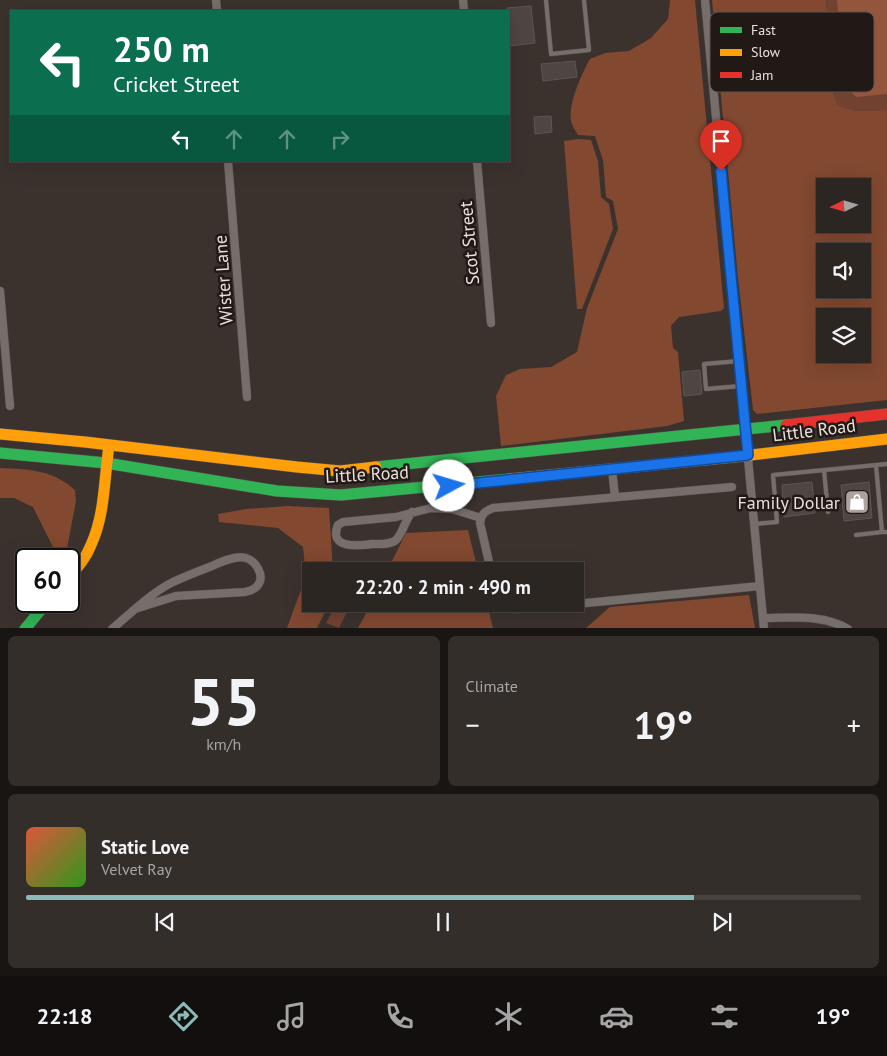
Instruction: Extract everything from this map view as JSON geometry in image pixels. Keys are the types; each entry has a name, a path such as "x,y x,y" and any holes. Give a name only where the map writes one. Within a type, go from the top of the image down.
{"main road":[{"name":"Little Road","path":"0,434 55,437 108,446 278,467 340,471 887,414"},
{"name":"Little Road","path":"0,453 106,463 278,491 341,495 612,469 887,439"},
{"path":"80,563 94,536 101,512 108,446"},
{"path":"25,628 38,613"}],"street":[{"path":"705,0 710,53"},
{"path":"714,92 764,628"},
{"name":"Wister Lane","path":"228,162 247,397"},
{"name":"Scot Street","path":"477,162 491,323"},
{"path":"0,291 10,406"},
{"path":"612,469 615,497"},
{"path":"489,562 480,523 486,510 732,487"},
{"path":"412,512 406,519 401,533 390,543 357,546 340,542 336,538 336,529 343,522 396,517 412,512 430,508 452,509 481,518"},
{"path":"112,628 135,609 172,583 220,563 238,558 246,558 254,562 259,570 258,585 253,590 176,596 135,609"},
{"path":"584,603 760,586"},
{"path":"763,618 815,619 838,623 848,628"}],"lane":[{"path":"546,0 551,54 589,50 584,0"},
{"path":"739,361 704,364 706,390 741,386"},
{"path":"754,524 778,522 773,475 887,464"},
{"path":"856,535 885,532 876,465"},
{"path":"824,470 828,512"}],"shaded area":[{"path":"670,0 695,0 724,308 721,311 679,317 671,326 673,348 678,352 684,421 667,426 501,446 496,396 506,375 520,369 551,367 577,352 587,308 618,229 613,201 606,197 603,160 595,136 578,135 572,123 571,114 576,89 590,59 605,53 629,51 651,38 668,19"},
{"path":"712,0 826,0 827,12 713,12"},
{"path":"826,0 887,0 887,110 855,111 838,105 833,92 874,92 874,12 827,12"},
{"path":"837,0 887,0 887,94 856,97 851,92 874,92 874,12 838,12"},
{"path":"721,92 833,92 838,105 855,111 887,110 887,400 757,414 753,410 738,278"},
{"path":"591,140 598,161 601,197 609,204 613,229 582,309 577,309 564,141"},
{"path":"0,468 40,472 67,483 75,490 76,501 67,548 54,548 33,507 14,498 0,498"},
{"path":"288,506 329,508 332,562 305,562 303,547 278,528 219,522 218,514 246,509"},
{"path":"468,530 476,562 392,562 406,533"},
{"path":"302,587 302,612 325,612 317,628 287,628"},
{"path":"749,595 755,628 586,628 610,607"},
{"path":"332,612 347,612 339,628 326,623"},
{"path":"367,612 489,612 493,628 358,628"}],"building":[{"path":"531,6 535,43 510,46 510,10 507,10 507,8"},
{"path":"575,61 577,77 543,81 541,64"},
{"path":"551,116 552,132 535,134 534,117"},
{"path":"700,370 702,394 684,396 682,372"},
{"path":"812,482 815,513 784,517 782,485"},
{"name":"Family Dollar","path":"869,482 872,518 844,521 841,485"}],"traffic: fast":[{"path":"376,467 786,425"},
{"path":"0,453 106,463 277,491 341,495 510,479"},
{"path":"26,628 38,613"}],"traffic: slow":[{"path":"0,434 340,471 376,467"},
{"path":"510,479 734,457 887,439"},
{"path":"80,564 89,550 99,522 109,446"}],"traffic: jam":[{"path":"786,425 887,414"}],"place":[{"name":"Family Dollar","path":"857,502"}],"route":[{"path":"449,486 748,455 721,171"}]}
